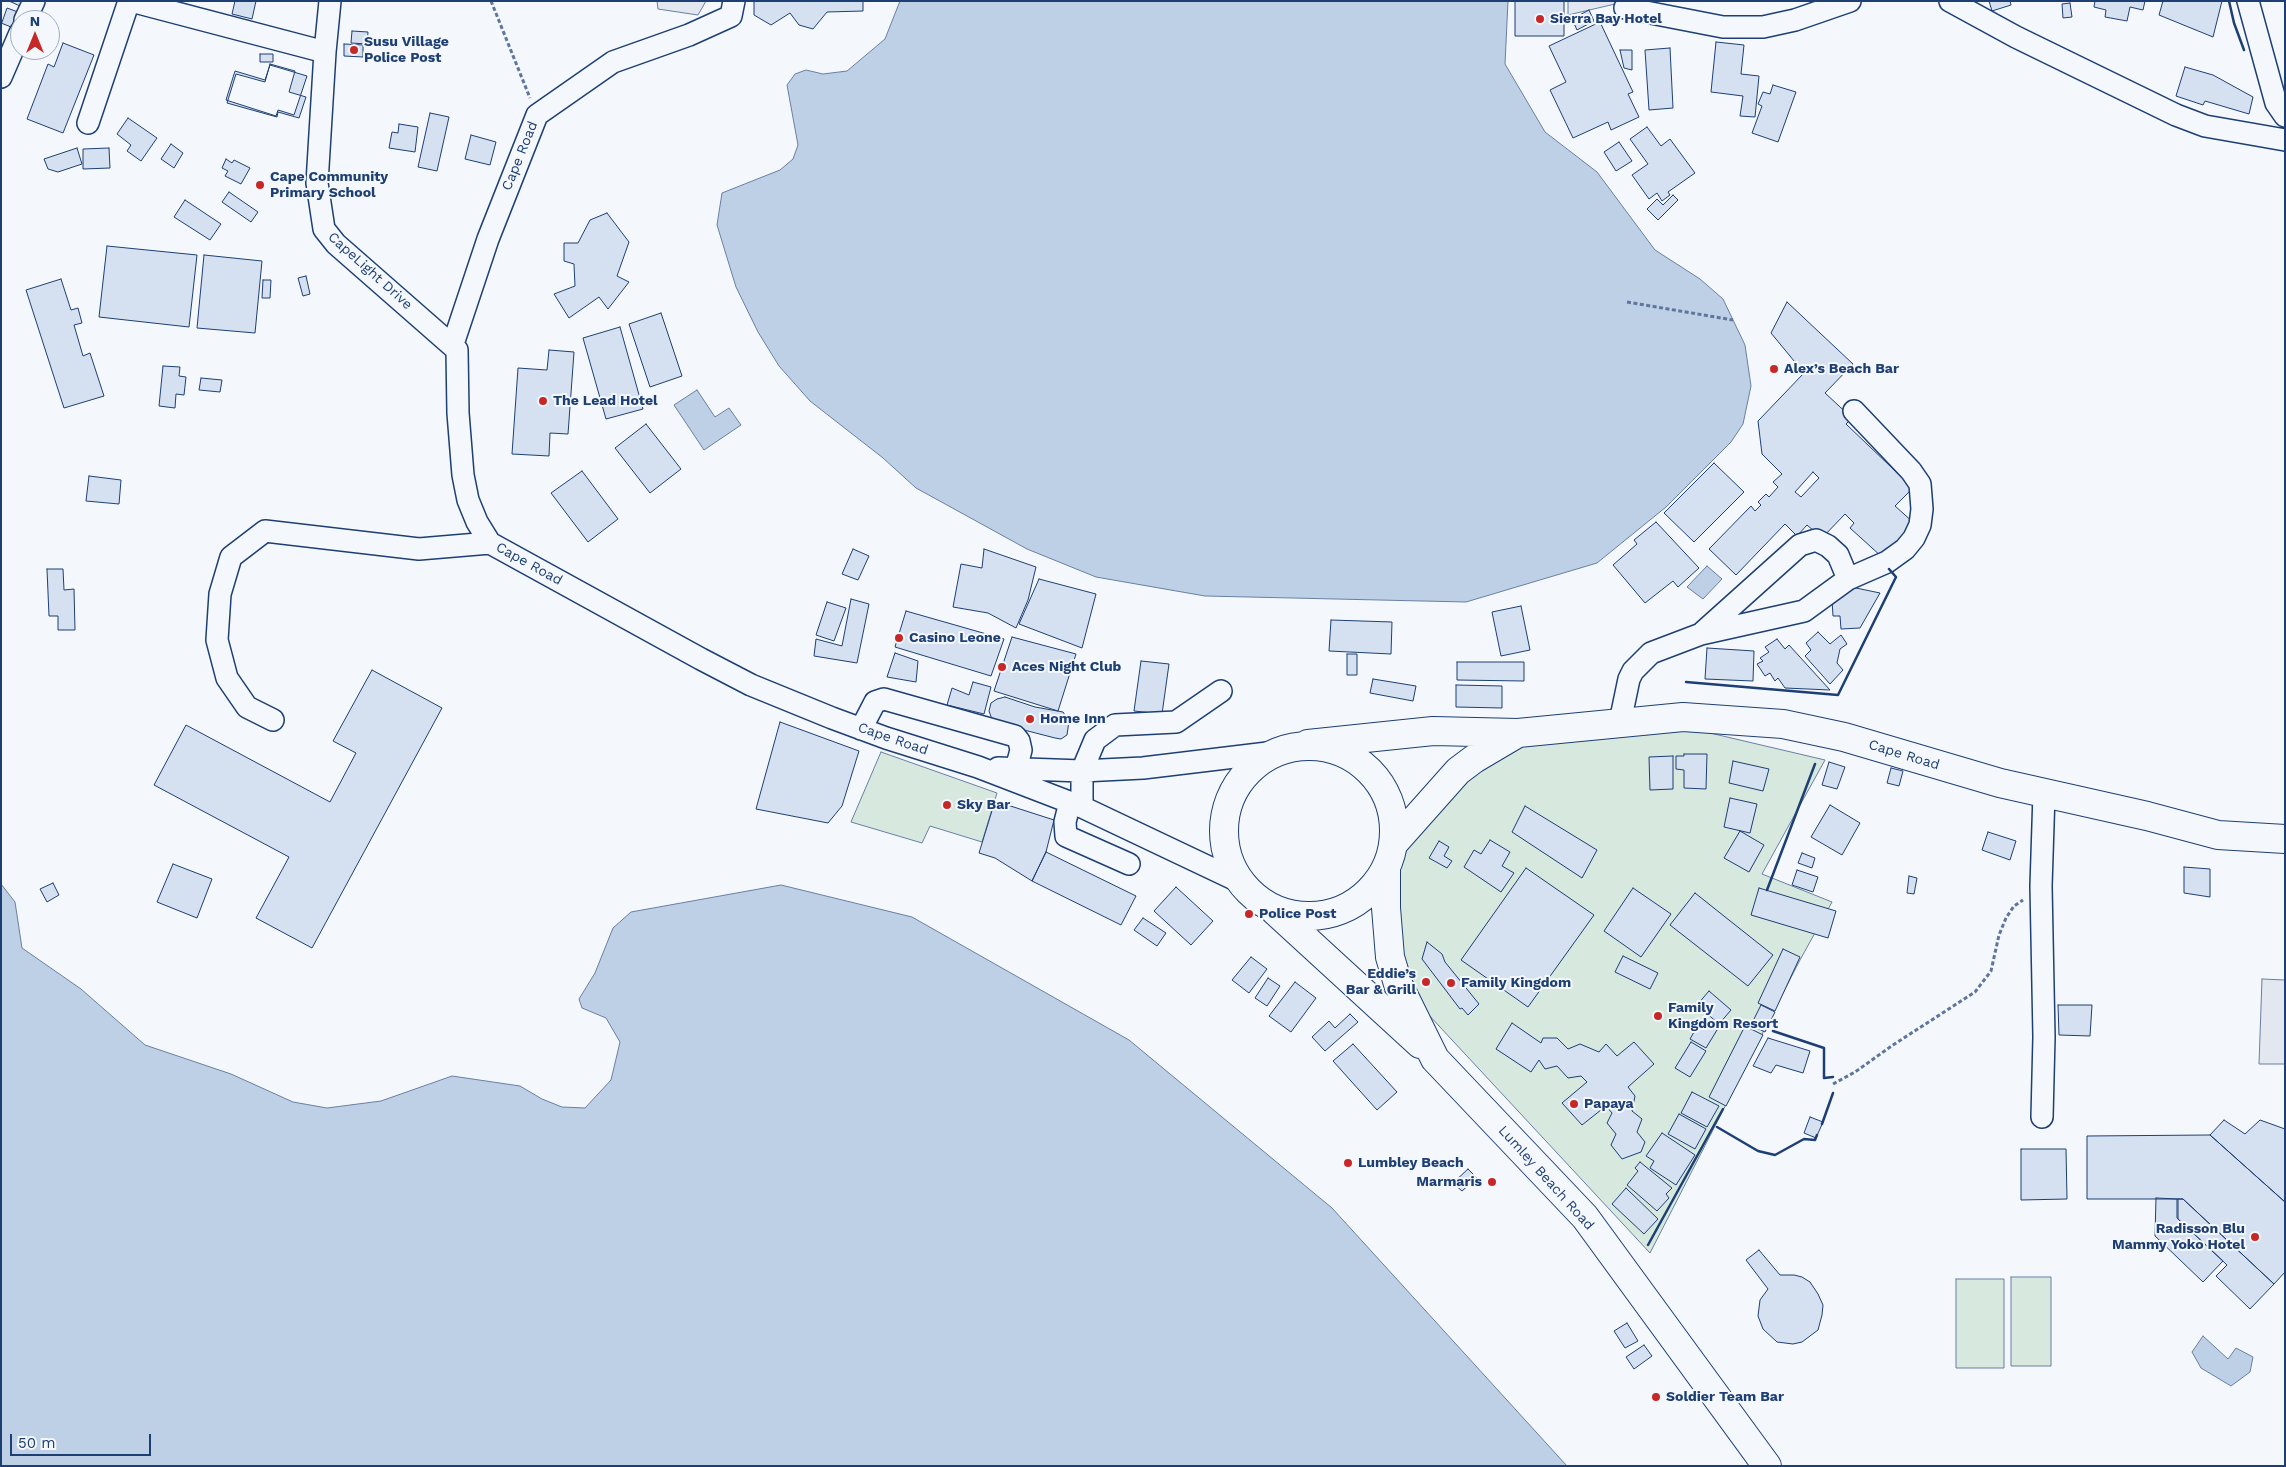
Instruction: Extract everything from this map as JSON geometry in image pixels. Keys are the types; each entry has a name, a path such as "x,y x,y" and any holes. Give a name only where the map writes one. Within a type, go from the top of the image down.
{"main road":[{"name":"Cape Road","path":"1308,744 1433,731 1518,733 1683,717 1783,724 1844,737 1928,763 2044,794 2147,816 2218,834 2285,839"},
{"path":"1272,909 1304,917 1337,912 1366,895 1390,856 1458,771 1474,759 1518,733"},
{"path":"1390,856 1394,819 1387,796 1374,775 1355,759 1333,749 1308,744 1276,752 1250,768 1231,793 1223,822 1225,853 1238,880 1253,897 1272,909 1435,1059"},
{"name":"Lumley Beach Road","path":"1390,856 1386,908 1390,957 1398,984 1435,1059 1585,1217 1767,1466"}],"street":[{"path":"88,124 130,1 325,52"},
{"name":"CapeLight Drive","path":"330,1 316,183 324,229 336,244 453,344"},
{"path":"536,115 613,62 689,35 731,16 734,1"},
{"path":"1626,8 1723,27 1763,27 1795,20 1850,1"},
{"path":"1950,1 2016,37 2176,115 2205,126 2285,140"},
{"path":"2248,1 2280,109"},
{"path":"1,77 10,56"},
{"name":"Cape Road","path":"536,115 488,239 453,344 458,353 458,413 463,475 468,500 477,522 490,542 709,664 785,699 862,729 978,767 1076,804 1238,880"},
{"path":"1620,722 1629,679 1633,670 1651,653 1700,634 1804,611 1848,578 1887,562 1905,549 1914,538 1920,525 1922,497 1920,484 1911,471 1854,411"},
{"path":"273,720 247,707 242,700 227,678 217,640 220,594 232,557 265,531 419,549 490,542"},
{"path":"1700,634 1800,545 1816,540 1828,546 1838,555 1848,578"},
{"path":"1129,864 1066,836 1065,822 1076,804 1082,771 1095,740 1115,725 1176,722 1221,691"},
{"path":"862,729 875,702 884,699 1015,736 1019,741 1021,750 1016,769"},
{"name":"Cape Road","path":"978,767 1082,771 1143,768 1276,752"},
{"path":"2042,1118 2044,1037 2041,886 2044,794"}],"path":[{"path":"491,1 536,115"},
{"path":"1627,302 1733,320"},
{"path":"1833,1084 1855,1072 1893,1044 1975,992 1991,971 1999,935 2006,918 2014,906 2041,886"}],"shaded area":[{"path":"657,1 706,1 698,15 658,9"},
{"path":"1568,1 1615,1 1615,4 1568,15"},
{"path":"1676,725 1825,760 1762,874 1832,902 1800,960 1650,1253 1387,970 1396,852 1467,770 1551,734"},
{"path":"881,752 997,793 982,842 930,826 922,843 851,822"},
{"path":"2262,979 2285,980 2285,1064 2259,1064"},
{"path":"2011,1277 2051,1277 2051,1366 2011,1366"},
{"path":"1956,1279 2004,1279 2004,1368 1956,1368"}],"water":[{"path":"900,1 1508,1 1505,64 1545,132 1597,172 1655,250 1700,279 1723,299 1745,345 1751,386 1743,424 1731,442 1666,507 1597,563 1466,602 1205,596 1096,577 1027,549 916,488 883,458 810,401 779,366 758,332 736,287 717,225 722,193 780,170 793,159 798,145 787,85 795,74 806,70 823,74 847,71 885,39"},
{"path":"697,390 715,417 729,408 741,425 704,450 674,405"},
{"path":"1707,566 1722,579 1703,599 1687,587"},
{"path":"1,884 15,902 22,948 81,989 145,1045 231,1074 293,1102 327,1108 381,1101 452,1076 520,1086 542,1099 562,1107 585,1108 611,1080 620,1042 606,1018 582,1008 579,999 595,973 613,928 631,912 781,885 912,917 1129,1040 1332,1208 1567,1466 1,1466"},
{"path":"2203,1336 2228,1359 2236,1348 2253,1357 2250,1372 2231,1386 2201,1368 2192,1352"}],"building":[{"path":"1,1 9,1 20,6 18,10 10,10 10,27 1,23"},
{"path":"1,1 23,1 25,10 7,8 1,25"},
{"path":"235,1 256,1 252,19 232,14"},
{"path":"754,1 863,1 863,11 827,12 813,29 799,25 790,13 771,25 754,15"},
{"name":"Sierra Bay Hotel","path":"1515,1 1564,1 1564,36 1515,36"},
{"path":"1989,1 2010,1 2011,5 1992,11"},
{"path":"2095,1 2145,1 2143,10 2130,7 2127,21 2105,17 2106,10 2094,7"},
{"path":"2163,1 2222,1 2213,37 2159,15"},
{"path":"2070,3 2072,17 2063,18 2062,4"},
{"path":"1589,10 1594,21 1577,30 1572,19"},
{"path":"1600,22 1633,92 1628,94 1639,117 1611,130 1608,122 1573,138 1550,90 1566,82 1549,46"},
{"path":"352,31 368,32 367,44 351,43"},
{"path":"1716,42 1744,45 1741,74 1759,76 1755,117 1740,116 1743,96 1711,92"},
{"path":"63,43 94,55 63,133 27,119 48,64 54,67 57,60 60,60 60,51"},
{"path":"344,44 363,45 363,57 344,56"},
{"path":"1670,48 1673,108 1649,110 1645,50"},
{"path":"1620,50 1632,50 1632,70 1624,68"},
{"path":"260,54 273,54 273,62 260,62"},
{"path":"270,64 295,71 289,92 306,97 299,118 278,112 277,117 227,103 236,74 265,82"},
{"path":"270,65 307,76 294,115 278,110 276,116 226,100 235,71 265,80"},
{"path":"2185,67 2213,75 2253,97 2249,114 2205,101 2203,105 2176,96"},
{"path":"1773,85 1796,92 1778,142 1752,133 1762,106 1758,104 1763,92 1770,94"},
{"path":"430,113 449,117 437,171 418,167"},
{"path":"128,118 157,138 141,161 127,151 131,145 117,134"},
{"path":"399,124 418,127 415,152 389,148 392,132 398,133"},
{"path":"1647,127 1661,146 1670,139 1695,173 1668,192 1670,195 1662,201 1657,193 1649,199 1632,175 1648,164 1630,139"},
{"path":"471,135 496,142 490,165 465,159"},
{"path":"1619,142 1632,161 1616,171 1604,152"},
{"path":"171,144 183,153 174,168 161,159"},
{"path":"77,148 82,164 58,172 48,169 44,159"},
{"path":"109,148 110,168 83,169 83,149"},
{"path":"226,159 232,163 234,160 250,168 241,184 225,176 228,171 222,168"},
{"path":"229,192 258,212 251,222 222,202"},
{"path":"1673,195 1678,200 1658,220 1647,209 1657,199 1663,205"},
{"path":"185,200 221,224 210,240 174,217"},
{"path":"607,213 629,242 617,276 629,282 608,309 599,297 569,318 554,294 575,286 574,264 564,261 564,243 578,243 590,220"},
{"path":"107,246 197,255 189,327 99,317"},
{"path":"204,255 262,261 255,333 197,328"},
{"path":"306,276 310,294 303,296 298,278"},
{"path":"61,279 71,310 78,308 82,323 74,325 83,356 90,353 104,396 64,408 26,290"},
{"path":"263,280 271,280 270,298 262,298"},
{"path":"1787,302 1853,364 1825,393 1852,418 1846,424 1913,488 1895,506 1914,523 1882,557 1850,528 1854,523 1845,514 1822,538 1807,525 1797,536 1785,524 1736,575 1709,549 1751,506 1755,511 1761,505 1758,502 1766,494 1769,497 1778,487 1773,482 1782,474 1762,454 1758,421 1804,373 1771,333","holes":["1813,472 1819,478 1801,497 1795,492"]},
{"path":"661,313 682,376 650,387 629,324"},
{"path":"620,327 643,409 606,419 583,338"},
{"name":"The Lead Hotel","path":"549,350 574,352 568,434 550,433 549,456 512,454 518,368 547,370"},
{"path":"163,366 180,367 179,376 186,377 184,395 176,394 175,408 159,406"},
{"path":"201,378 222,380 220,392 199,390"},
{"path":"646,424 681,469 650,493 615,448"},
{"path":"1714,463 1744,492 1694,542 1664,513"},
{"path":"582,471 618,519 588,542 551,493"},
{"path":"89,476 121,480 119,504 86,501"},
{"path":"1656,522 1699,568 1678,587 1673,581 1645,603 1613,565 1637,544 1634,540"},
{"path":"853,549 869,556 858,580 842,574"},
{"path":"984,549 1036,567 1028,600 1016,628 988,613 953,607 961,564 982,568"},
{"path":"47,569 63,569 64,590 74,589 75,630 58,630 58,616 49,616"},
{"path":"1039,579 1096,594 1082,648 1019,624"},
{"path":"1856,588 1880,593 1860,628 1841,629 1840,616 1833,616 1832,600 1840,599 1840,594"},
{"path":"851,599 869,604 857,663 814,656 816,639 842,646"},
{"path":"827,602 846,608 834,641 816,635"},
{"path":"1521,606 1530,650 1501,656 1492,612"},
{"path":"906,611 1004,639 991,676 895,647"},
{"path":"1331,620 1392,622 1391,654 1329,651"},
{"path":"1818,632 1830,644 1841,635 1847,644 1840,649 1837,663 1843,670 1830,684 1805,656 1811,650 1806,643"},
{"path":"1012,637 1076,654 1058,711 994,691"},
{"path":"1777,639 1785,649 1789,645 1830,690 1785,688 1778,678 1775,681 1770,673 1765,676 1757,664 1763,661 1760,658 1769,652 1765,647"},
{"path":"1707,648 1754,651 1753,681 1705,679"},
{"path":"895,653 918,661 916,682 887,677"},
{"path":"1347,654 1357,654 1357,675 1347,675"},
{"path":"1141,661 1169,664 1162,714 1134,711"},
{"path":"1457,662 1524,662 1524,681 1457,680"},
{"path":"372,670 442,708 312,948 256,918 289,857 154,785 186,725 330,802 356,753 333,741"},
{"path":"1373,679 1416,686 1413,701 1370,693"},
{"path":"973,682 991,687 984,714 947,705 952,688 969,695"},
{"path":"1456,685 1502,686 1502,708 1456,707"},
{"name":"Home Inn","path":"1005,697 1035,707 1063,712 1069,721 1067,735 1061,739 1055,738 993,722 989,711 991,703"},
{"path":"780,722 859,751 842,806 828,823 756,809"},
{"path":"1684,754 1707,754 1706,789 1684,788 1684,770 1676,769 1676,756 1684,756"},
{"path":"1673,756 1673,789 1650,790 1649,757"},
{"path":"1733,761 1769,769 1763,791 1729,783"},
{"path":"1829,762 1845,767 1837,789 1822,785"},
{"path":"1891,768 1903,771 1899,786 1887,783"},
{"path":"1730,798 1757,804 1750,833 1724,827"},
{"path":"995,801 1054,820 1046,852 1032,881 995,858 979,853"},
{"path":"1830,805 1860,823 1842,855 1811,837"},
{"path":"1525,806 1597,850 1582,878 1512,832"},
{"path":"1740,831 1764,845 1749,872 1724,858"},
{"path":"1988,832 2016,841 2010,860 1982,850"},
{"path":"1490,840 1510,852 1502,866 1514,873 1501,892 1464,867 1474,850 1481,854"},
{"path":"1439,841 1449,847 1444,856 1452,861 1447,868 1429,858"},
{"path":"1046,852 1136,896 1121,925 1032,881"},
{"path":"1802,853 1815,858 1812,868 1798,863"},
{"path":"173,864 212,879 197,918 157,902"},
{"path":"2184,867 2210,869 2210,897 2184,893"},
{"path":"1526,868 1594,915 1528,1007 1461,960"},
{"path":"1797,870 1818,877 1813,892 1792,885"},
{"path":"1909,876 1917,878 1914,894 1907,893"},
{"path":"53,883 59,895 47,902 40,889"},
{"path":"1176,887 1213,921 1191,945 1154,911"},
{"path":"1633,888 1671,914 1641,957 1604,931"},
{"path":"1759,888 1836,911 1828,938 1751,915"},
{"path":"1695,893 1773,955 1748,986 1670,925"},
{"path":"1143,918 1166,933 1157,946 1134,930"},
{"name":"Family Kingdom","path":"1427,942 1442,954 1445,962 1479,1004 1468,1015 1462,1008 1460,1009 1422,959"},
{"path":"1783,949 1800,957 1775,1011 1758,1003"},
{"path":"1623,956 1658,973 1650,989 1615,972"},
{"path":"1251,957 1267,969 1249,993 1232,980"},
{"path":"1268,978 1280,986 1267,1006 1255,998"},
{"path":"1295,982 1316,998 1291,1032 1269,1016"},
{"path":"1709,991 1731,1010 1719,1024 1697,1005"},
{"path":"1761,1005 1775,1012 1765,1032 1751,1025"},
{"path":"2058,1005 2092,1005 2090,1036 2059,1035"},
{"path":"1350,1014 1358,1022 1325,1051 1312,1037 1329,1021 1335,1028"},
{"path":"1701,1020 1717,1030 1706,1048 1690,1039"},
{"path":"1512,1023 1541,1043 1543,1038 1557,1038 1568,1049 1580,1044 1599,1052 1606,1044 1617,1056 1634,1042 1654,1064 1628,1087 1635,1096 1632,1111 1642,1119 1637,1132 1645,1142 1641,1152 1622,1159 1611,1145 1616,1134 1607,1123 1612,1113 1606,1106 1582,1125 1562,1103 1587,1082 1581,1076 1568,1078 1557,1066 1545,1069 1539,1060 1531,1072 1496,1049"},
{"path":"1745,1026 1763,1035 1726,1106 1709,1097"},
{"path":"1768,1038 1810,1051 1803,1073 1776,1065 1771,1073 1753,1066"},
{"path":"1691,1042 1706,1051 1690,1077 1675,1068"},
{"path":"1353,1044 1397,1092 1377,1110 1333,1061"},
{"path":"1692,1092 1719,1106 1707,1127 1681,1113"},
{"path":"1679,1114 1706,1129 1695,1149 1668,1134"},
{"path":"1810,1117 1823,1122 1816,1138 1804,1133"},
{"path":"2224,1120 2245,1134 2260,1120 2285,1129 2285,1202 2210,1135"},
{"path":"1662,1133 1695,1155 1676,1185 1650,1168 1654,1161 1646,1156"},
{"name":"Radisson Blu Mammy Yoko Hotel","path":"2210,1135 2285,1202 2285,1272 2274,1284 2183,1199 2087,1199 2087,1136"},
{"path":"2021,1149 2066,1149 2067,1199 2021,1200"},
{"path":"1640,1162 1672,1188 1666,1194 1669,1198 1657,1211 1627,1185 1638,1171 1635,1168"},
{"path":"1468,1169 1477,1178 1462,1191 1453,1183"},
{"path":"1626,1188 1658,1219 1644,1234 1612,1204"},
{"path":"2156,1198 2177,1199 2177,1218 2223,1261 2203,1282 2155,1236"},
{"path":"2178,1199 2183,1199 2274,1284 2250,1309 2216,1276 2227,1265 2178,1219"},
{"path":"1759,1250 1780,1275 1802,1277 1810,1282 1818,1294 1823,1305 1818,1330 1802,1342 1793,1344 1777,1342 1763,1329 1758,1316 1760,1300 1768,1289 1746,1260"},
{"path":"1627,1323 1638,1341 1625,1348 1614,1331"},
{"path":"1644,1345 1652,1356 1634,1369 1626,1357"}],"wall":[{"path":"2229,1 2234,23 2244,50"},
{"path":"1686,682 1838,695 1896,577 1889,569"},
{"path":"1767,890 1815,764"},
{"path":"1773,1031 1824,1048 1824,1078 1833,1077"},
{"path":"1822,1124 1833,1093"},
{"path":"1648,1245 1723,1109"},
{"path":"1717,1127 1758,1151 1775,1155 1804,1139 1815,1140 1817,1135"}],"place":[{"name":"Sierra Bay Hotel","path":"1540,19"},
{"name":"Susu Village Police Post","path":"354,50"},
{"name":"Cape Community Primary School","path":"260,185"},
{"name":"Alex’s Beach Bar","path":"1774,369"},
{"name":"The Lead Hotel","path":"543,401"},
{"name":"Casino Leone","path":"899,638"},
{"name":"Aces Night Club","path":"1002,667"},
{"name":"Home Inn","path":"1030,719"},
{"name":"Sky Bar","path":"947,805"},
{"name":"Police Post","path":"1249,914"},
{"name":"Eddie’s Bar & Grill","path":"1426,982"},
{"name":"Family Kingdom","path":"1451,983"},
{"name":"Family Kingdom Resort","path":"1658,1016"},
{"name":"Papaya","path":"1574,1104"},
{"name":"Lumbley Beach","path":"1348,1163"},
{"name":"Marmaris","path":"1492,1182"},
{"name":"Radisson Blu Mammy Yoko Hotel","path":"2255,1237"},
{"name":"Soldier Team Bar","path":"1656,1397"}]}
